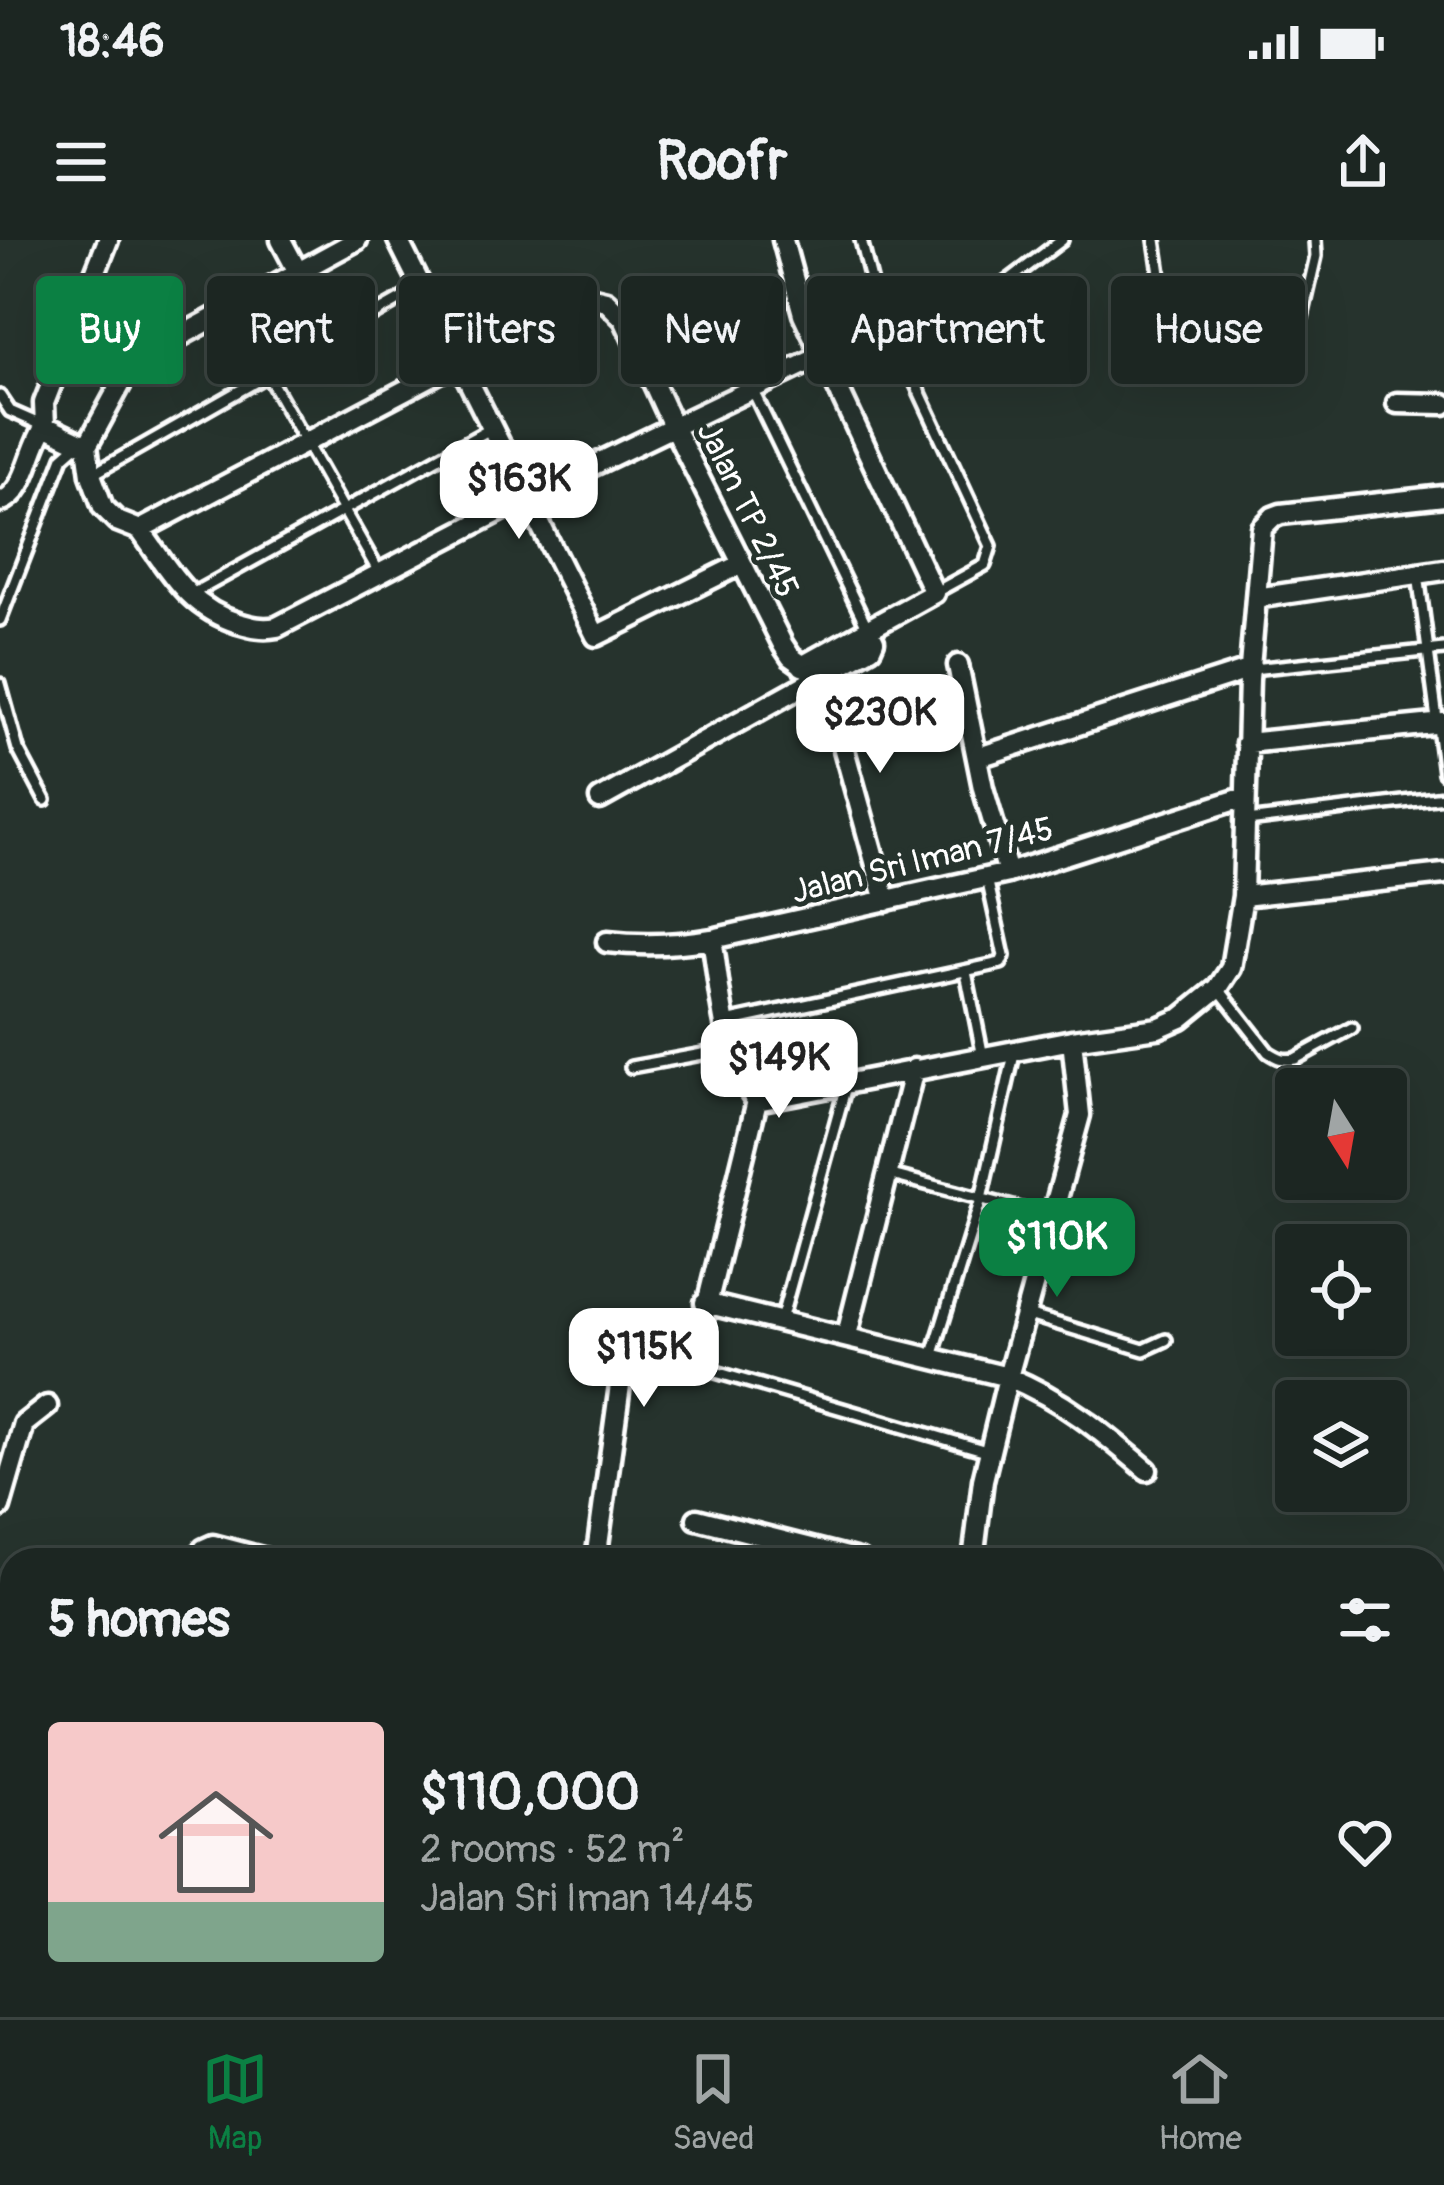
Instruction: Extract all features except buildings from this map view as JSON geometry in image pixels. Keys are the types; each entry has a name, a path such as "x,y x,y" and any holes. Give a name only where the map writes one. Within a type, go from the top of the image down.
{"street":[{"path":"0,502 20,488 32,447 45,426 47,394 108,240"},
{"path":"281,240 298,272"},
{"path":"291,276 357,240"},
{"path":"398,240 416,276"},
{"path":"783,240 807,323"},
{"name":"Jalan TP 2/45","path":"597,298 624,319 783,645 791,657 822,677"},
{"path":"207,322 133,363 83,444 107,512 140,530 199,606 259,629 271,629 527,497 807,363"},
{"path":"140,530 415,384"},
{"path":"470,384 596,636 742,564"},
{"path":"802,666 934,593 834,384"},
{"path":"1397,403 1444,404"},
{"path":"45,426 83,444"},
{"path":"757,1101 1016,1050 1158,1028 1181,1018 1218,988 1231,968 1243,896 1246,742 1262,529 1281,514 1444,496"},
{"path":"1256,598 1444,570"},
{"path":"600,799 871,648 874,641 868,631"},
{"path":"958,664 983,788 1008,873"},
{"path":"979,757 1251,669"},
{"path":"822,677 886,901"},
{"path":"1246,742 1441,724"},
{"name":"Jalan Sri Iman 7/45","path":"607,942 641,946 712,940 886,901 1008,873 1245,797"},
{"path":"1243,896 1444,874"},
{"path":"598,1548 620,1385 639,1361 695,1348 757,1101 730,1048 712,940"},
{"path":"975,1548 989,1452 1007,1377 1080,1115 1072,1040"},
{"path":"847,1335 914,1070"},
{"path":"705,1303 1007,1377 1072,1409 1147,1470"},
{"path":"0,1507 24,1424 47,1406"},
{"path":"697,1519 812,1548"}],"lane":[{"path":"861,240 870,276"},
{"path":"1015,276 1062,240"},
{"path":"1155,240 1169,334 1174,342 1183,344 1296,325 1317,254 1316,240"},
{"path":"803,314 807,313"},
{"path":"91,475 254,384"},
{"path":"272,384 380,574"},
{"path":"916,384 991,546 985,565 934,593"},
{"path":"752,389 868,631"},
{"path":"0,396 10,410 45,426"},
{"path":"189,596 492,428"},
{"path":"0,620 63,457 83,444"},
{"path":"1418,574 1444,773"},
{"path":"1251,669 1444,650"},
{"path":"0,684 18,749 45,800"},
{"path":"1244,822 1444,797"},
{"path":"726,1022 998,965 1004,960 987,878"},
{"path":"965,972 983,1057"},
{"path":"1218,988 1276,1058 1295,1059 1352,1028"},
{"path":"631,1067 730,1048"},
{"path":"932,1358 981,1198 1016,1050"},
{"path":"781,1320 847,1082"},
{"path":"887,1174 1051,1217"},
{"path":"1025,1314 1144,1350 1166,1340"},
{"path":"695,1348 702,1368 989,1452"}]}
